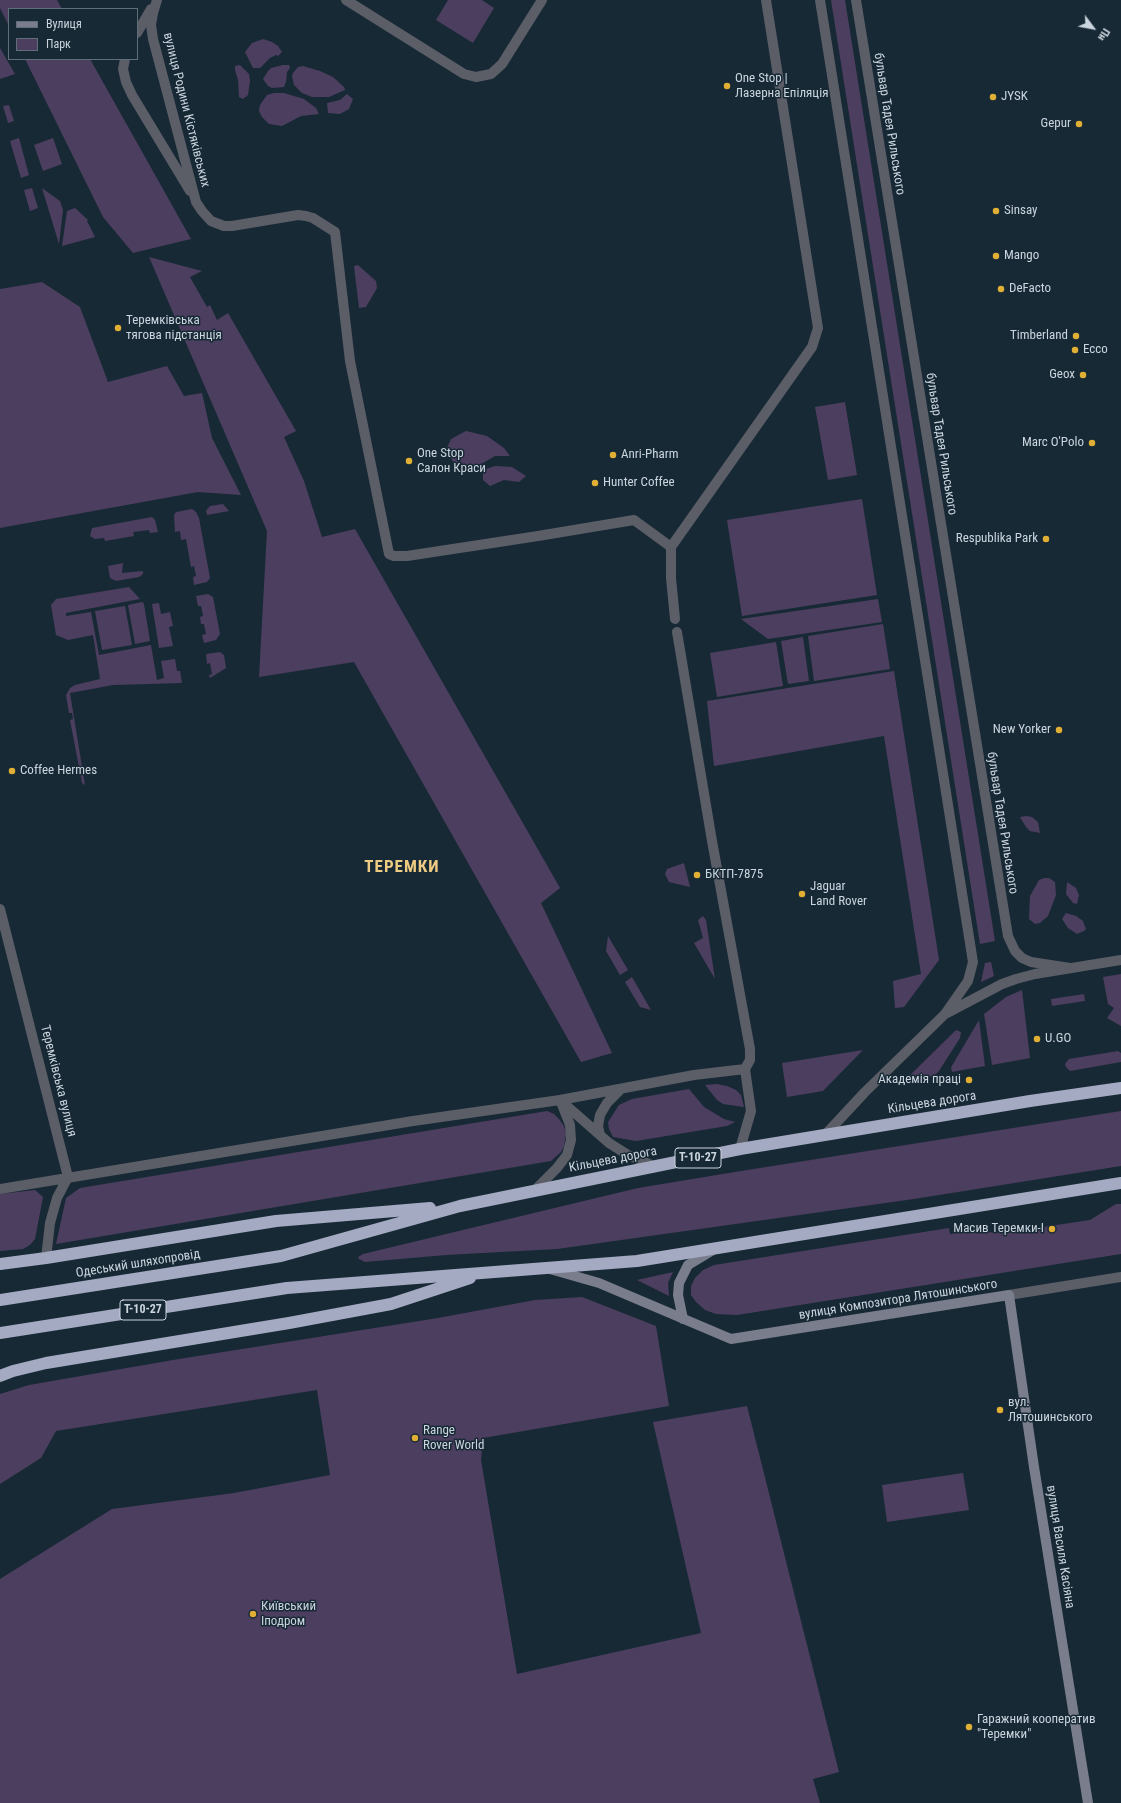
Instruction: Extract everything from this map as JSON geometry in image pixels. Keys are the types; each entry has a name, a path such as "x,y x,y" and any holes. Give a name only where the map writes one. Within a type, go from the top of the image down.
{"highway":[{"name":"Кільцева дорога","path":"281,1256 460,1206 654,1166 740,1149 1121,1088"},
{"name":"Т-10-27","path":"0,1332 287,1288 488,1272 550,1269 637,1261 1121,1183"},
{"path":"0,1264 46,1258 276,1220 460,1206"},
{"name":"Одеський шляхопровід","path":"0,1300 281,1256"},
{"path":"0,1376 12,1371 46,1362 289,1323 391,1304 488,1272"}],"street":[{"path":"138,31 157,0"},
{"name":"вулиця Родини Кістяківських","path":"157,0 151,26 153,39 196,202 202,211 211,221 224,226 298,215 313,218 335,232 350,361 389,554 394,556 407,556 634,520 671,546"},
{"path":"346,0 464,74 476,77 491,74 502,64 542,0"},
{"path":"675,618 671,578 671,546 812,347 818,328 766,0"},
{"path":"820,0 872,336 972,948 973,962 968,981 946,1014 865,1092 825,1135"},
{"name":"бульвар Тадея Рильського","path":"856,0 1008,936 1015,951 1022,958 1032,962 1070,968"},
{"path":"125,60 123,69 126,82 132,95 196,202"},
{"path":"677,632 712,841 750,1049 750,1060 744,1069 751,1111 740,1149"},
{"name":"Теремківська вулиця","path":"0,910 68,1177"},
{"path":"946,1014 1002,984 1035,974 1121,960"},
{"path":"0,1189 413,1121 560,1100 694,1075 744,1069"},
{"path":"600,1135 598,1126 600,1115 607,1103 620,1090"},
{"path":"560,1100 609,1143 628,1155 654,1166"},
{"path":"534,1190 557,1168 567,1155 571,1140 570,1125 560,1100"},
{"path":"46,1258 50,1223 57,1198 68,1177"},
{"path":"683,1319 678,1295 679,1283 688,1265 715,1249"},
{"name":"вулиця Композитора Лятошинського","path":"550,1269 599,1283 732,1339 1121,1277"},
{"name":"вулиця Василя Касіяна","path":"1009,1295 1035,1475 1088,1803"}],"green space":[{"path":"0,0 57,0 61,8 8,8 8,24 0,8"},
{"path":"448,0 482,0 494,8 473,43 436,20"},
{"path":"831,0 845,0 995,941 980,944"},
{"path":"263,39 278,46 282,52 278,56 276,55 270,58 260,68 253,68 245,52 252,43"},
{"path":"0,48 15,74 0,79"},
{"path":"25,60 91,60 191,239 133,253 103,217"},
{"path":"240,65 249,74 250,81 248,95 243,99 239,97 238,80 235,70 235,66"},
{"path":"289,65 290,68 287,72 284,87 272,88 268,86 263,79 268,71 271,68"},
{"path":"303,66 333,77 344,87 345,90 329,97 312,97 302,93 294,85 292,76 298,67"},
{"path":"284,93 304,99 316,108 319,114 301,116 282,126 269,124 262,117 259,111 260,105 267,95"},
{"path":"347,94 353,99 349,109 340,114 328,113 327,103 340,100"},
{"path":"9,105 14,121 8,123 3,106"},
{"path":"19,138 29,175 21,178 10,141"},
{"path":"53,138 62,164 43,171 34,145"},
{"path":"32,188 38,208 30,211 24,190"},
{"path":"42,188 60,201 63,210 59,244"},
{"path":"75,208 88,220 87,221 95,237 62,246 67,211"},
{"path":"149,257 202,271 190,277 207,307 210,305 217,320 228,313 296,431 284,437 304,481 322,537 355,529 560,888 541,903 612,1053 581,1062 354,662 259,677 267,531"},
{"path":"358,265 376,281 377,288 366,307 359,308 354,266"},
{"path":"42,282 80,307 108,382 167,366 184,396 202,393 212,438 241,495 198,492 0,528 0,289"},
{"path":"845,402 857,475 828,480 815,407"},
{"path":"466,431 487,436 504,448 510,456 495,456 469,471 455,465 446,450 451,439"},
{"path":"495,466 512,467 526,476 519,482 504,480 490,486 483,480 483,470"},
{"path":"862,499 877,595 742,616 727,520"},
{"path":"223,504 229,511 207,515 206,511 210,506"},
{"path":"192,509 196,512 199,518 210,578 207,582 194,585 193,577 196,576 194,566 191,567 186,539 181,540 180,531 175,532 174,515 176,512"},
{"path":"152,517 155,520 158,532 150,533 149,530 133,532 134,536 105,541 104,538 95,539 90,536 92,528"},
{"path":"123,563 122,573 143,571 143,574 139,577 116,581 110,578 108,566"},
{"path":"129,587 140,599 66,613 66,616 91,612 99,655 151,645 157,680 164,678 161,661 175,659 177,671 180,671 182,683 113,685 70,693 85,785 82,783 70,720 73,719 72,713 69,713 66,695 70,688 75,685 100,679 93,635 68,640 56,635 51,605 56,599"},
{"path":"208,594 213,597 220,634 216,640 204,643 202,635 206,634 204,624 201,624 200,617 203,616 201,606 198,606 196,596"},
{"path":"878,599 882,622 768,639 741,619"},
{"path":"142,602 144,604 150,641 135,644 128,605"},
{"path":"159,603 161,614 170,612 173,626 169,627 173,646 159,648 152,604"},
{"path":"125,606 132,645 102,650 95,611"},
{"path":"883,624 890,669 814,681 808,636"},
{"path":"803,637 809,681 788,684 781,641"},
{"path":"776,642 783,686 717,697 710,653"},
{"path":"220,652 224,655 226,668 210,678 209,675 212,674 210,663 207,664 206,654"},
{"path":"894,671 939,960 904,1007 895,1008 893,981 921,974 884,736 714,766 707,701"},
{"path":"1020,817 1032,817 1038,822 1040,833 1030,831 1026,827"},
{"path":"684,863 690,887 669,882 665,874 667,869"},
{"path":"1049,878 1055,882 1056,895 1048,916 1040,923 1035,924 1029,919 1030,896 1039,880"},
{"path":"1067,882 1076,888 1079,895 1077,904 1073,903 1066,894"},
{"path":"1066,913 1076,916 1083,921 1086,929 1077,934 1068,928 1062,919"},
{"path":"703,916 706,920 715,979 694,943 703,938 698,920"},
{"path":"608,936 628,970 620,975 606,951"},
{"path":"991,962 994,976 981,982 985,963"},
{"path":"1121,974 1121,1026 1107,1018 1114,1008 1108,1004 1103,977"},
{"path":"632,977 651,1010 640,1007 625,982"},
{"path":"1022,990 1030,1058 992,1065 984,1014 1006,997"},
{"path":"1084,994 1085,1001 1052,1006 1051,999"},
{"path":"979,1020 985,1066 952,1072 951,1068 953,1064"},
{"path":"956,1030 961,1032 960,1038 935,1075 899,1086"},
{"path":"863,1050 823,1091 787,1097 782,1063"},
{"path":"1118,1051 1121,1053 1121,1062 1070,1071 1065,1064 1069,1059"},
{"path":"717,1084 736,1090 741,1095 744,1107 723,1104 717,1100 705,1085"},
{"path":"689,1089 704,1107 724,1119 735,1122 727,1126 636,1141 613,1137 609,1129 608,1122 619,1105 632,1099"},
{"path":"547,1111 554,1114 559,1119 564,1126 566,1134 564,1146 561,1152 551,1161 56,1244 66,1198 80,1188"},
{"path":"1121,1111 1121,1166 914,1199 557,1249 446,1255 365,1262 358,1257 363,1254 638,1188"},
{"path":"35,1190 43,1197 35,1239 30,1245 23,1249 0,1251 0,1194"},
{"path":"1116,1204 1121,1204 1121,1254 737,1315 716,1314 705,1310 691,1295 691,1286 695,1278 703,1270 714,1265 949,1228 950,1234 969,1231 1003,1233 1090,1220"},
{"path":"673,1272 668,1283 669,1296 637,1280"},
{"name":"Київський Іподром","path":"582,1297 656,1326 669,1406 483,1438 481,1460 517,1674 701,1633 653,1422 747,1406 839,1772 813,1779 820,1803 0,1803 0,1579 112,1509 234,1493 330,1475 317,1390 56,1431 41,1458 0,1484 0,1394 29,1385 179,1359 438,1318 535,1300"},
{"path":"963,1473 969,1510 887,1522 882,1485"}],"place":[{"name":"One Stop | Лазерна Епіляція","path":"727,86"},
{"name":"JYSK","path":"993,97"},
{"name":"Gepur","path":"1079,124"},
{"name":"Sinsay","path":"996,211"},
{"name":"Mango","path":"996,256"},
{"name":"DeFacto","path":"1001,289"},
{"name":"Теремківська тягова підстанція","path":"118,328"},
{"name":"Timberland","path":"1076,336"},
{"name":"Ecco","path":"1075,350"},
{"name":"Geox","path":"1083,375"},
{"name":"Marc O'Polo","path":"1092,443"},
{"name":"Anri-Pharm","path":"613,455"},
{"name":"One Stop Салон Краси","path":"409,461"},
{"name":"Hunter Coffee","path":"595,483"},
{"name":"Respublika Park","path":"1046,539"},
{"name":"New Yorker","path":"1059,730"},
{"name":"Coffee Hermes","path":"12,771"},
{"name":"БКТП-7875","path":"697,875"},
{"name":"Jaguar Land Rover","path":"802,894"},
{"name":"U.GO","path":"1037,1039"},
{"name":"Академія праці","path":"969,1080"},
{"name":"Масив Теремки-I","path":"1052,1229"},
{"name":"вул. Лятошинського","path":"1000,1410"},
{"name":"Range Rover World","path":"415,1438"},
{"name":"Київський Іподром","path":"253,1614"},
{"name":"Гаражний кооператив \"Теремки\"","path":"969,1727"}],"district":[{"name":"ТЕРЕМКИ","path":"402,868"}]}
